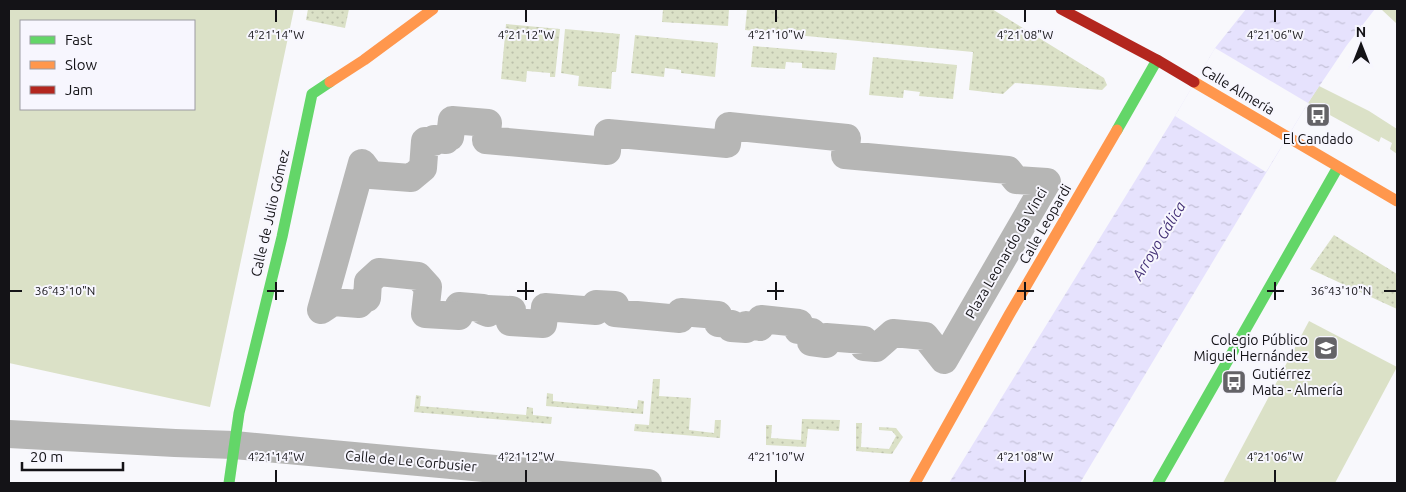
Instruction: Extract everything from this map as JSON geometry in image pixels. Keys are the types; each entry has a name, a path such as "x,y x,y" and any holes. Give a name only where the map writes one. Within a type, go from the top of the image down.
{"street":[{"name":"Calle de Julio Gómez","path":"229,483 239,413 282,237 312,94 364,60 433,9"},
{"name":"Calle Almería","path":"1061,9 1157,60 1397,202"},
{"name":"Calle Leopardi","path":"915,483 1009,315 1157,60"},
{"name":"Plaza Leonardo da Vinci","path":"452,120 488,123 486,140 607,150 608,133 727,144 729,126 847,138 845,155 1008,170 1016,180 1047,182 944,360 925,336 893,333 876,348 864,347 864,340 858,339 826,337 826,344 812,342 812,332 798,330 799,323 761,319 760,326 746,325 746,329 731,328 732,324 718,323 718,315 680,312 680,319 615,313 615,305 596,304 596,312 545,307 543,324 510,322 512,310 488,309 488,313 483,312 483,308 459,306 459,316 426,314 428,287 418,276 379,272 368,282 366,298 359,304 333,302 321,310 335,261 362,163 371,174 411,178 423,168 426,141 434,142 434,139 446,140 446,136 450,136 452,120"},
{"path":"1158,483 1338,167"},
{"name":"Calle de Le Corbusier","path":"9,434 234,445 648,483"}],"green space":[{"path":"9,9 294,9 210,407 9,363"},
{"path":"308,9 349,9 345,28 306,20"},
{"path":"663,9 729,9 728,26 662,22"},
{"path":"747,9 992,9 1104,78 1107,85 1102,90 1015,83 1003,94 969,90 973,52 745,30"},
{"path":"1381,9 1397,9 1397,24"},
{"path":"506,24 560,29 555,77 550,77 550,73 527,71 526,82 501,79"},
{"path":"565,29 620,34 616,72 612,72 611,89 578,86 579,76 561,73"},
{"path":"635,35 718,43 715,77 681,73 681,70 665,68 664,77 631,73"},
{"path":"753,46 837,53 835,70 802,68 802,63 786,62 785,69 751,67"},
{"path":"873,57 957,65 953,99 919,96 920,92 904,90 903,98 869,95"},
{"path":"1319,86 1369,111 1397,129 1397,154 1390,149 1392,143 1381,137 1379,142 1308,103"},
{"path":"1334,235 1397,274 1397,309 1310,269"},
{"path":"1309,321 1397,367 1335,483 1223,483"},
{"path":"653,379 660,379 659,396 691,398 689,430 714,433 715,420 721,420 720,438 634,431 635,424 649,425"},
{"path":"547,393 553,394 553,401 637,409 638,400 644,401 643,414 546,406"},
{"path":"416,395 421,396 420,406 526,415 527,407 533,408 533,415 552,417 551,424 414,412"},
{"path":"802,419 840,420 839,431 808,429 806,447 766,445 766,425 772,425 771,438 801,440"},
{"path":"856,423 862,423 861,447 889,449 896,436 892,431 879,430 879,427 896,428 903,437 892,454 856,451"}],"water":[{"name":"Arroyo Gálica","path":"1246,9 1375,9 1347,45 1308,103 1080,483 949,483 1215,48"}],"pier":[{"path":"1215,48 1308,103 1266,172 1175,116"}],"traffic: fast":[{"path":"1117,130 1157,60"},
{"path":"229,483 239,413 282,237 312,94 330,82"},
{"path":"1158,483 1338,167"}],"traffic: slow":[{"path":"330,82 364,60 433,9"},
{"path":"1194,82 1397,201"},
{"path":"915,483 1009,315 1117,130"}],"traffic: jam":[{"path":"1061,9 1194,82"}],"place":[{"name":"El Candado","path":"1318,115"},
{"name":"Colegio Público Miguel Hernández","path":"1326,348"},
{"name":"Gutiérrez Mata - Almería","path":"1234,382"}]}
